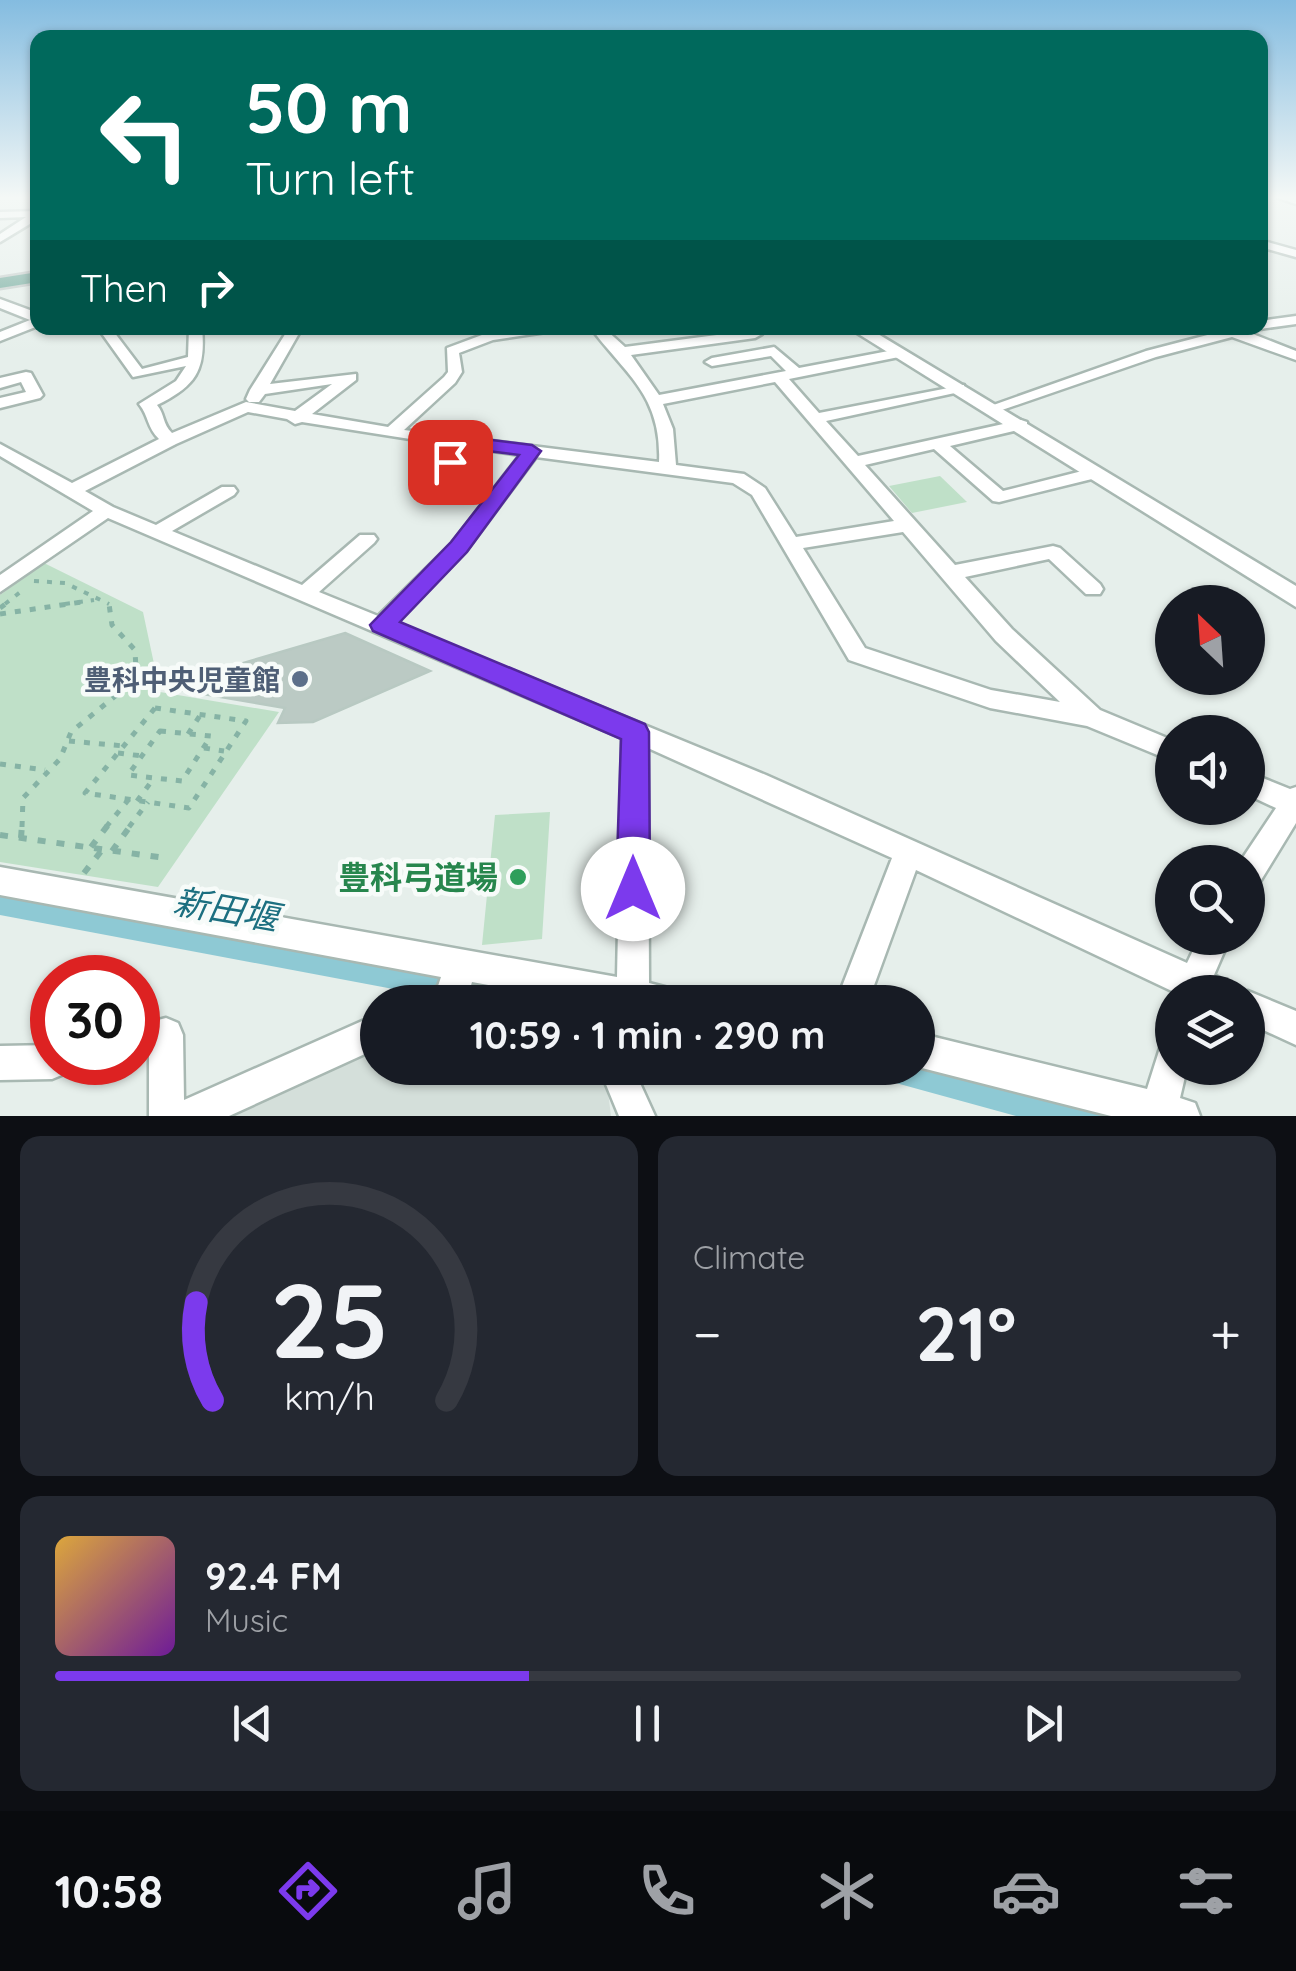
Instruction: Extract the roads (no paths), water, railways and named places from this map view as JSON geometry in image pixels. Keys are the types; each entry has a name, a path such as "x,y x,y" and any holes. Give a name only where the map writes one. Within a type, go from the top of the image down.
{"main road":[{"path":"0,283 30,278"}],"street":[{"path":"0,303 30,316"},
{"path":"1268,324 1296,320"},
{"path":"0,338 30,324"},
{"path":"110,335 138,374 196,359"},
{"path":"170,440 156,427 154,411 147,404 187,381 196,359 196,335"},
{"path":"71,491 170,440 246,407 291,335"},
{"path":"390,433 450,380 455,372 452,351 497,335"},
{"path":"604,335 654,401 670,444 667,469"},
{"path":"620,352 748,335"},
{"path":"869,335 1021,425 1296,598"},
{"path":"993,408 1209,335"},
{"path":"1243,335 1296,356"},
{"path":"712,362 774,351 818,418 908,526 1004,636 1091,717"},
{"path":"654,401 899,353"},
{"path":"0,384 26,376 35,394 0,403"},
{"path":"258,390 351,376 295,419"},
{"path":"818,418 959,388"},
{"path":"246,407 295,419 390,433 738,478 758,492 857,654 990,699 1091,717 1155,744"},
{"path":"854,462 1021,425"},
{"path":"423,481 476,444"},
{"path":"938,444 999,497 1090,474"},
{"path":"0,449 106,511 635,732 1169,975"},
{"path":"382,625 459,547 532,451"},
{"path":"157,532 228,492"},
{"path":"0,585 106,511"},
{"path":"790,544 908,526"},
{"path":"304,594 366,539"},
{"path":"950,573 1052,552 1092,589"},
{"path":"635,732 647,985"},
{"path":"1265,795 1292,813 1265,851"},
{"path":"858,985 908,854"},
{"path":"0,881 570,985"},
{"path":"455,985 460,964"},
{"path":"1265,1014 1296,1028"},
{"path":"160,1036 166,1035 167,1116"},
{"path":"189,1116 360,1039"},
{"path":"935,1054 1166,1114 1169,1085"},
{"path":"0,1063 30,1062"},
{"path":"623,1085 637,1116"}],"waterway":[{"name":"新田堰","path":"0,901 441,982"},
{"name":"新田堰","path":"935,1078 1085,1116"}],"place":[{"name":"豊科中央児童館","path":"300,679"},
{"name":"豊科弓道場","path":"518,877"}]}
